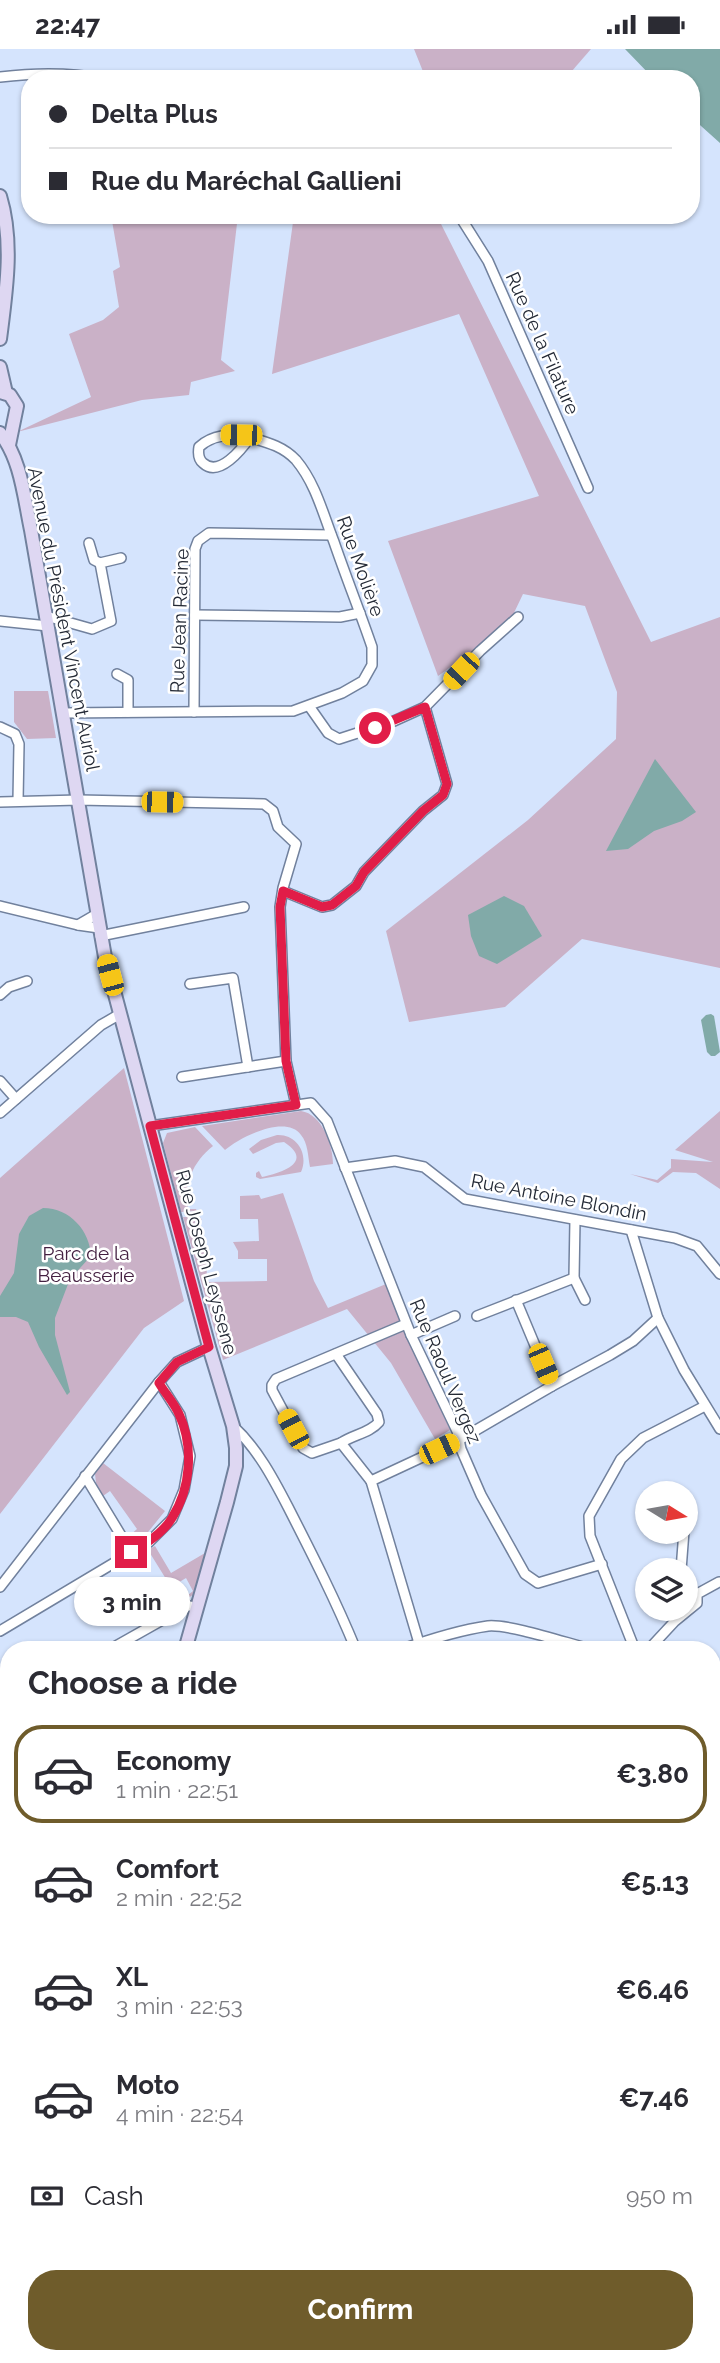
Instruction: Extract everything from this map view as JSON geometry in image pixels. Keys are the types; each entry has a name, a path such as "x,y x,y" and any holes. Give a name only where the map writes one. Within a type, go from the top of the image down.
{"street":[{"path":"0,77 21,74"},
{"path":"0,339 8,244 1,203"},
{"name":"Rue de la Filature","path":"465,224 488,261 588,488"},
{"path":"0,367 3,393 14,399 17,407 13,420 0,426"},
{"name":"Avenue du Président Vincent Auriol","path":"9,445 13,420"},
{"name":"Avenue du Président Vincent Auriol","path":"0,433 9,445 21,481 79,800"},
{"name":"Rue Molière","path":"63,713 293,711 342,693 363,681 372,665 372,647 312,484 294,458 275,444 250,437 224,435 205,441 199,447 198,455 202,463 219,467 241,451 250,437"},
{"name":"Rue Jean Racine","path":"194,712 195,549 198,541 209,533 331,535"},
{"path":"89,543 94,560 100,563 121,558"},
{"path":"0,621 47,621 92,629 111,621 100,563"},
{"path":"195,615 340,617 360,613"},
{"path":"309,706 328,733 339,739 394,721 425,707 518,617"},
{"path":"117,674 128,680 128,712"},
{"path":"283,891 322,907 332,905 356,886 364,872 423,811 443,795 447,784 425,707"},
{"path":"0,727 15,733 19,744 18,801"},
{"name":"Rue Joseph Leyssene","path":"79,800 100,932 209,1347 233,1426 236,1448 236,1466 228,1502 192,1607 186,1641"},
{"path":"0,801 264,804 273,811 278,827 296,844 280,907 286,1061 296,1105 150,1126"},
{"path":"0,906 100,932 244,907"},
{"path":"78,925 97,913"},
{"path":"190,984 233,978 248,1067"},
{"path":"0,995 9,987 27,981"},
{"path":"0,1113 101,1025 120,1014"},
{"path":"182,1077 286,1061"},
{"path":"0,1081 16,1099"},
{"name":"Rue Raoul Vergez","path":"296,1105 311,1103 327,1121 411,1335 457,1431 461,1449 481,1495 525,1574 538,1583 602,1564"},
{"name":"Rue Antoine Blondin","path":"345,1168 395,1161 424,1167 465,1199 675,1238 697,1246 720,1274"},
{"path":"575,1220 574,1278 585,1300"},
{"path":"631,1230 658,1318 684,1370 720,1429"},
{"path":"477,1316 574,1278"},
{"path":"516,1300 552,1386"},
{"path":"411,1335 455,1316"},
{"path":"371,1481 459,1440 633,1341 658,1318"},
{"path":"336,1354 377,1413 379,1422 341,1443 312,1453 303,1448 272,1389 276,1378 407,1324"},
{"path":"0,1587 177,1362 209,1347"},
{"path":"0,1631 149,1542 172,1519 184,1490 190,1456 180,1415 159,1383"},
{"path":"632,1641 590,1536 589,1516 621,1459 643,1438 705,1406"},
{"path":"233,1426 247,1438 280,1492 315,1557 352,1641"},
{"path":"341,1443 371,1481 425,1641"},
{"path":"236,1448 255,1452"},
{"path":"85,1476 131,1552"},
{"path":"698,1593 719,1582"},
{"path":"129,1641 192,1607 174,1586"},
{"path":"656,1641 675,1621"},
{"path":"439,1641 490,1626 559,1641"}],"green space":[{"path":"414,49 591,49 573,70 422,70"},
{"path":"113,224 237,224 221,360 235,371 191,382 189,395 142,400 17,432 91,397 69,334 103,320 119,307 113,271 120,267"},
{"path":"293,224 441,224 651,642 720,617 720,968 582,939 505,1007 409,1022 386,931 528,820 616,739 617,692 585,606 523,594 512,617 476,649 438,676 388,541 539,496 459,314 272,374"},
{"path":"14,691 48,691 56,738 27,739 14,722"},
{"name":"Parc de la Beausserie","path":"124,1068 184,1301 144,1328 0,1514 0,1178"},
{"path":"301,1111 315,1118 325,1131 333,1164 310,1167 305,1142 294,1129 274,1127 263,1130 241,1139 225,1150 202,1126"},
{"path":"720,1111 720,1189 696,1173 673,1172 658,1183 630,1174 657,1180 671,1168 671,1159 713,1162 675,1150"},
{"path":"195,1127 213,1146 195,1166 188,1182 188,1209 197,1211 181,1212 163,1143 167,1133"},
{"path":"277,1135 290,1138 300,1146 303,1158 301,1172 260,1179 256,1177 259,1171 262,1177 270,1175 296,1161 293,1149 284,1142 253,1154 249,1149 261,1140"},
{"path":"283,1193 314,1281 328,1308 386,1284 450,1430 435,1439 391,1363 347,1309 223,1360 183,1217 200,1217 202,1220 195,1221 196,1242 206,1242 207,1282 267,1281 267,1259 238,1259 238,1251 233,1242 259,1241 258,1219 240,1219 240,1196 259,1195 261,1199"},
{"path":"103,1463 165,1511 140,1542 128,1537 137,1529 110,1491 103,1496 96,1483 95,1474"},
{"path":"155,1546 171,1573 205,1553 196,1593 188,1598 193,1591 186,1578 171,1587 148,1550"}],"shaded area":[{"path":"625,49 720,49 720,143 700,125 700,70 645,70"},
{"path":"655,759 696,812 682,821 654,831 628,849 606,851"},
{"path":"504,896 524,906 542,936 497,964 479,956 471,936 468,915"},
{"path":"711,1014 714,1016 720,1052 715,1056 707,1052 701,1020"},
{"path":"43,1208 62,1212 70,1217 82,1230 90,1247 91,1256 70,1279 55,1318 55,1335 70,1392 67,1395 28,1322 16,1317 0,1317 0,1296 14,1273 19,1234 29,1216"}],"route":[{"path":"131,1552 149,1542 172,1519 184,1490 190,1456 180,1415 159,1383 177,1362 209,1347 150,1126 296,1105 286,1061 280,907 283,891 322,907 332,905 356,886 364,872 423,811 443,795 447,784 425,707 375,728"}]}
